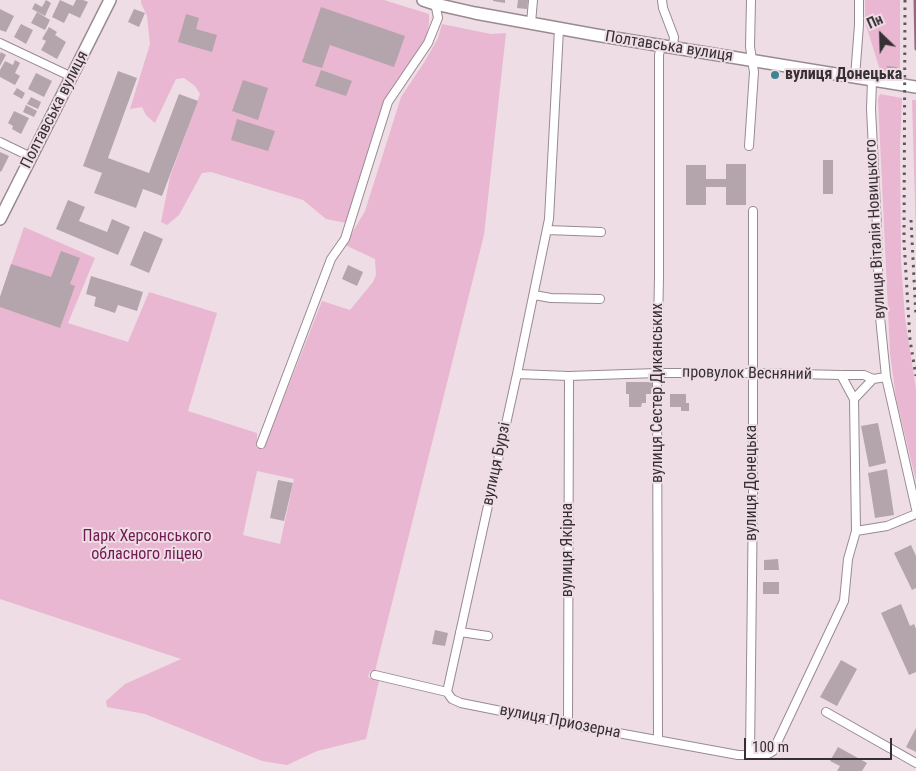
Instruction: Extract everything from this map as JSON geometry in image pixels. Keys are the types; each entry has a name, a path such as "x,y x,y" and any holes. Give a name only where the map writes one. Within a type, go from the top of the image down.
{"main road":[{"name":"Полтавська вулиця","path":"423,0 558,28 916,87"},
{"name":"Полтавська вулиця","path":"0,220 72,77 107,1"}],"street":[{"path":"531,23 533,0"},
{"path":"662,0 663,8 674,37 673,48"},
{"path":"749,146 754,72 750,47 751,0"},
{"path":"854,77 859,25 859,0"},
{"path":"261,444 331,259 345,239 388,102 428,43 438,18 435,2"},
{"name":"вулиця Бурзі","path":"447,692 549,219 558,28"},
{"path":"0,42 72,77"},
{"name":"вулиця Сестер Диканських","path":"658,740 657,373 659,55 661,46"},
{"name":"вулиця Віталія Новицького","path":"872,81 871,109 879,307 886,377 916,509"},
{"path":"0,142 31,157"},
{"name":"вулиця Донецька","path":"750,754 753,492 753,211"},
{"path":"547,230 601,232"},
{"path":"534,295 551,298 600,299"},
{"name":"провулок Весняний","path":"517,374 569,376 657,373 864,375 873,379 886,377"},
{"path":"750,754 766,755 773,751 844,601 848,559 856,531 854,399 841,375"},
{"name":"вулиця Якірна","path":"568,724 569,376"},
{"path":"854,399 873,379"},
{"path":"856,531 887,526 916,514"},
{"path":"460,632 488,636"},
{"name":"вулиця Приозерна","path":"375,675 447,692 452,699 461,702 738,756 750,754"},
{"path":"826,712 916,763"}],"green space":[{"path":"141,0 384,0 429,14 429,24 424,45 394,87 375,129 346,223 326,219 303,200 211,172 202,173 179,215 167,225 161,222 170,177 200,94 195,86 184,78 176,79 155,123 146,115 142,107 130,109 150,44 147,16"},
{"path":"865,0 900,0 900,76 883,74 879,67 865,22"},
{"name":"Парк Херсонського обласного ліцею","path":"442,24 491,34 506,33 484,235 375,671 370,671 368,677 379,681 366,739 317,751 287,765 262,761 145,714 107,707 106,701 125,684 181,659 0,599 0,297 24,227 95,258 68,323 128,342 149,292 217,313 188,411 257,433 257,448 265,446 322,301 350,310 373,282 376,275 375,259 345,245 365,211 401,97 438,38","holes":["257,471 294,479 280,544 243,535"]},
{"path":"880,94 902,98 900,145 901,261 905,318 916,389 916,481 896,398 890,353 878,99"},
{"path":"912,100 916,100 916,238"}],"building":[{"path":"46,0 51,3 45,16 32,9 35,3 42,7"},
{"path":"60,0 73,6 76,0 88,2 80,18 69,13 64,23 52,17"},
{"path":"505,0 505,3 493,1"},
{"path":"518,0 528,0 527,9 517,8"},
{"path":"321,7 405,36 394,67 330,45 322,68 302,62"},
{"path":"0,9 14,16 6,32 0,30"},
{"path":"134,9 145,13 139,27 128,22"},
{"path":"37,12 50,20 45,30 31,23"},
{"path":"186,14 199,18 196,29 217,35 212,52 178,42"},
{"path":"21,24 33,30 26,44 14,37"},
{"path":"49,27 57,32 55,35 66,42 57,59 41,50 46,41 42,39"},
{"path":"1,52 6,55 0,66 0,54"},
{"path":"15,60 20,63 15,73 20,76 15,85 0,77 0,70 5,61 13,65"},
{"path":"887,66 897,67 896,74 886,73"},
{"path":"321,70 352,81 346,96 315,86"},
{"path":"118,71 137,78 108,158 149,173 179,94 198,101 162,196 143,189 136,208 94,193 102,173 83,166"},
{"path":"36,73 52,81 44,97 28,89"},
{"path":"243,80 268,88 258,120 232,111"},
{"path":"17,88 25,93 22,99 13,94"},
{"path":"31,97 41,102 38,109 27,104"},
{"path":"26,105 37,111 34,117 23,112"},
{"path":"14,111 29,118 21,134 12,129 13,126 8,123"},
{"path":"237,119 275,131 268,151 231,140"},
{"path":"0,152 9,156 1,172 0,171"},
{"path":"823,160 833,160 833,194 823,194"},
{"path":"726,164 746,164 746,205 726,205 726,187 706,187 706,205 686,205 686,165 706,165 706,179 726,179"},
{"path":"68,200 85,207 79,221 107,232 112,219 130,227 118,255 56,229"},
{"path":"144,231 163,239 149,273 130,265"},
{"path":"61,251 80,258 70,284 75,286 60,328 0,307 0,297 11,264 51,277"},
{"path":"348,265 363,272 357,286 342,279"},
{"path":"91,276 143,292 137,311 118,305 115,313 94,306 96,297 86,294"},
{"path":"626,382 652,382 652,394 646,394 646,403 642,403 641,407 629,407 629,394 626,394"},
{"path":"670,394 686,394 686,403 689,403 689,411 681,411 681,407 670,407"},
{"path":"878,423 886,463 869,467 861,426"},
{"path":"887,469 894,515 875,518 868,473"},
{"path":"278,480 293,483 284,521 270,518"},
{"path":"911,545 916,556 916,588 912,590 894,553"},
{"path":"778,559 779,570 764,570 764,560"},
{"path":"763,582 779,582 779,594 763,594"},
{"path":"901,604 910,626 914,624 916,629 916,672 909,675 881,613"},
{"path":"435,630 448,633 445,646 432,644"},
{"path":"841,660 857,669 837,706 820,697"},
{"path":"916,728 916,752 906,747"},
{"path":"838,747 867,763 862,771 837,771 840,766 830,761"}],"waterway":[{"path":"915,0 916,49"}],"railway":[{"path":"905,0 904,241 910,340 916,376"},
{"path":"911,220 916,317"}],"place":[{"name":"вулиця Донецька","path":"775,75"}]}
